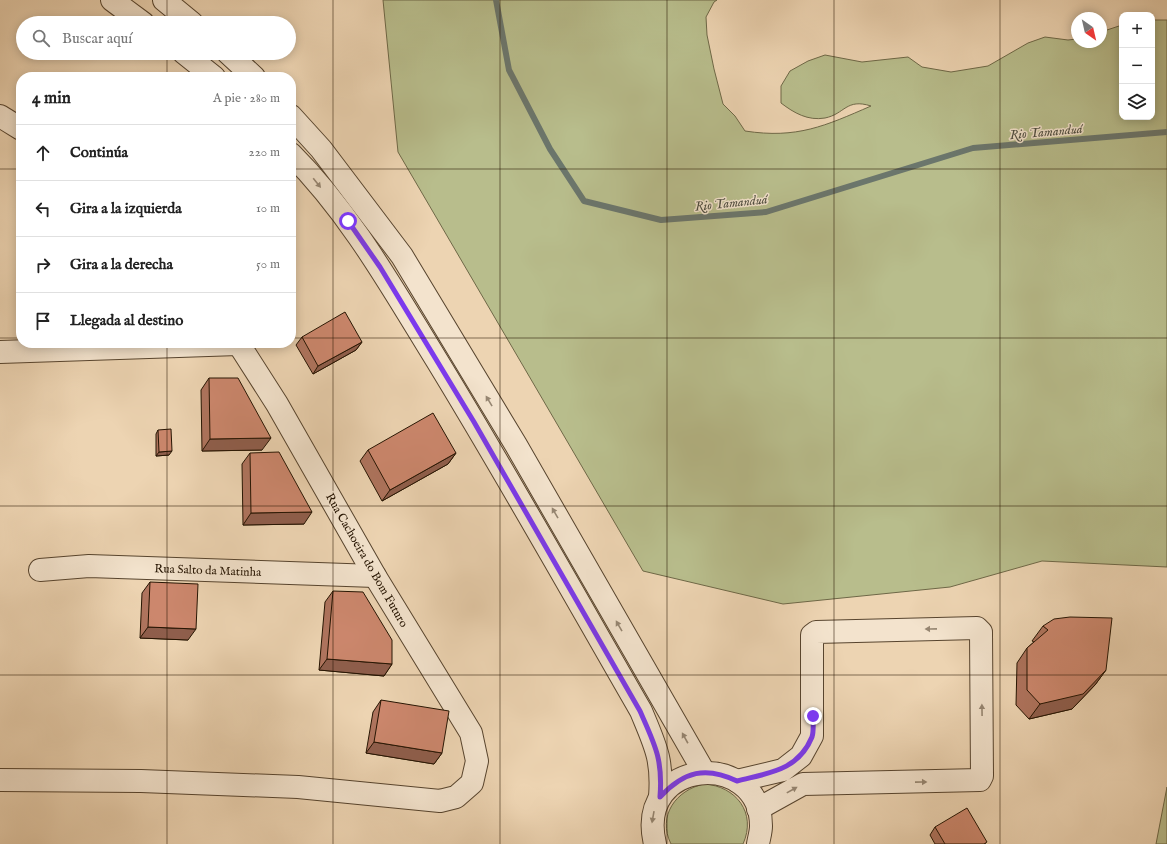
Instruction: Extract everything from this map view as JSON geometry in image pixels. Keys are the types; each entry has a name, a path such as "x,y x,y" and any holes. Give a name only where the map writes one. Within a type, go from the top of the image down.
{"street":[{"path":"112,0 134,16"},
{"path":"164,0 183,16"},
{"path":"193,60 208,72"},
{"path":"236,60 249,72"},
{"path":"0,116 16,126"},
{"path":"296,122 321,149 402,256 516,445 704,772"},
{"path":"296,159 306,169 348,221 380,267 478,429 640,711 654,742 662,774 660,797 653,813 651,830 655,844"},
{"path":"0,352 106,348"},
{"name":"Rua Cachoeira do Bom Futuro","path":"0,780 141,781 290,787 440,801 456,797 472,783 477,761 471,733 375,576 277,404 241,348"},
{"name":"Rua Salto da Matinha","path":"40,570 89,566 375,576"},
{"path":"737,781 783,770 801,756 812,736 812,635 816,632 976,628 981,632 982,776 980,780 803,784 758,808"},
{"path":"660,797 672,784 687,775 704,772 722,774 737,781 750,793 758,808 761,826 758,844"}],"green space":[{"path":"383,0 717,0 714,2 706,17 707,35 723,104 735,116 745,131 763,133 796,132 810,129 825,125 871,106 863,104 851,105 832,116 819,119 802,115 781,103 781,86 790,71 808,61 825,55 862,62 908,57 922,67 951,72 988,66 1028,43 1045,37 1071,40 1071,48 1107,48 1107,30 1119,26 1119,120 1155,120 1155,20 1167,20 1167,567 1042,561 950,587 783,604 643,571 398,152"},
{"path":"704,784 726,790 741,803 747,822 747,833 743,844 671,844 667,834 666,824 668,814 672,806 685,792"},
{"path":"1167,787 1167,844 1156,844"}],"building":[{"path":"345,312 362,342 318,366 302,337"},
{"path":"209,378 238,378 271,438 210,439"},
{"path":"433,413 456,453 390,490 368,450"},
{"path":"171,429 172,451 159,452 158,430"},
{"path":"279,452 312,512 251,513 250,453"},
{"path":"150,582 198,584 196,629 148,627"},
{"path":"333,591 363,592 392,640 392,664 327,659"},
{"path":"1070,617 1112,618 1106,670 1083,694 1040,704 1027,690 1027,648 1048,630 1043,626 1054,619"},
{"path":"381,700 449,711 442,753 374,742"},
{"path":"967,808 987,842 984,844 945,844 935,827"}],"waterway":[{"name":"Rio Tamanduá","path":"496,0 509,70 550,149 584,201 661,220 766,212 973,148 1167,132"}],"route":[{"path":"348,221 380,267 474,422 640,711 654,742 660,760 662,774 660,797 672,784 687,775 704,772 722,774 737,781 783,770 801,756 812,736 813,716"}]}
